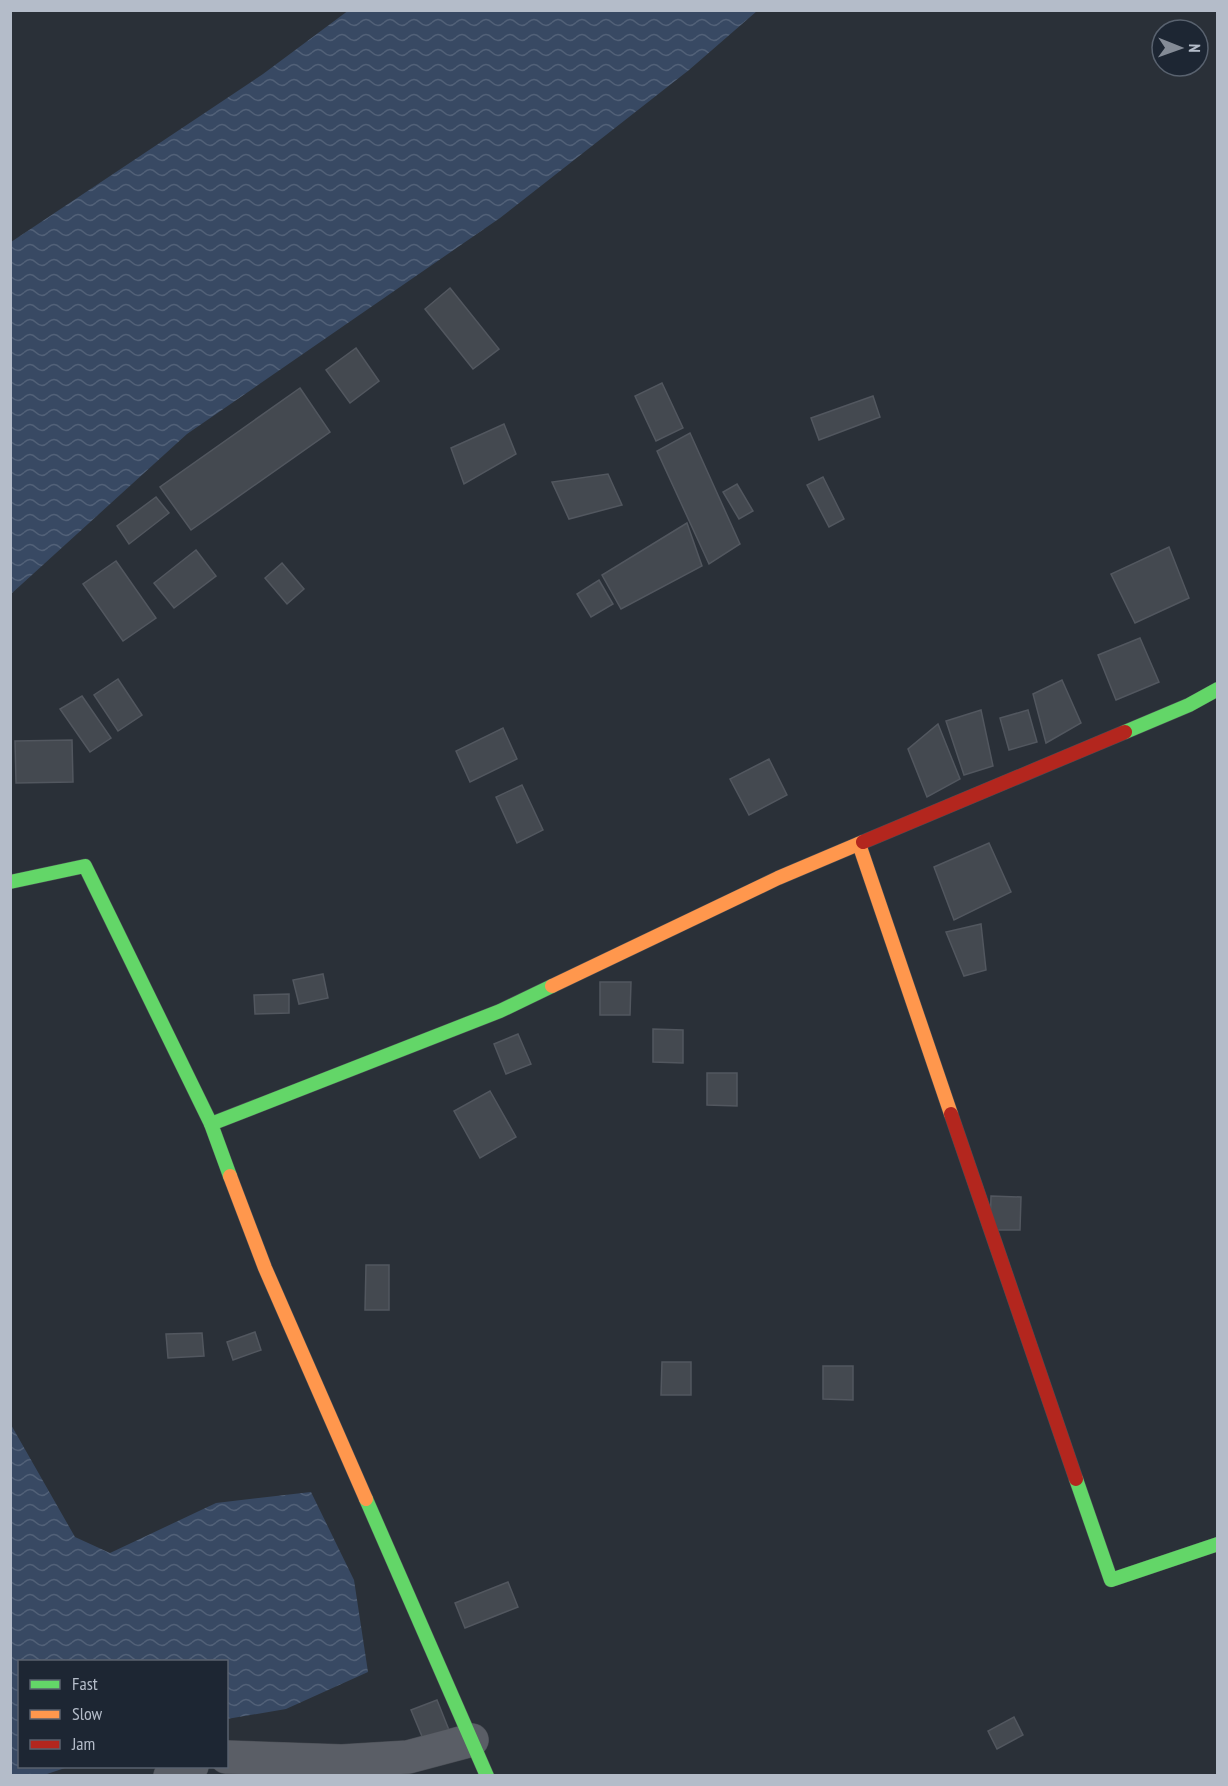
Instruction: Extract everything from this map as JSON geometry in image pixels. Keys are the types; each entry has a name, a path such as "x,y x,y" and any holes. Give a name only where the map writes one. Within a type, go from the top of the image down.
{"street":[{"path":"211,1124 500,1011 778,878 1189,705 1218,689"},
{"path":"859,844 1111,1580 1218,1544"},
{"path":"10,882 85,866 211,1124 265,1268 487,1776"},
{"path":"228,1757 342,1761 408,1757 472,1740"},
{"path":"170,1776 190,1768"}],"water":[{"path":"349,10 757,11 689,70 500,218 187,434 11,594 11,242 263,74"},
{"path":"10,1423 75,1537 110,1553 216,1503 311,1492 354,1580 368,1672 286,1709 228,1719 228,1660 18,1660 18,1768 65,1768 44,1775 11,1775"}],"building":[{"path":"450,288 499,349 473,369 425,309"},
{"path":"356,348 379,381 350,403 326,370"},
{"path":"662,383 683,428 656,441 635,396"},
{"path":"300,388 330,432 191,530 160,487"},
{"path":"873,396 880,417 819,440 811,418"},
{"path":"504,424 516,454 464,484 451,448"},
{"path":"690,433 740,544 709,564 657,451"},
{"path":"608,474 622,505 569,519 552,482"},
{"path":"823,477 844,519 829,527 807,485"},
{"path":"737,484 753,511 739,519 723,492"},
{"path":"156,497 169,513 129,544 117,526"},
{"path":"687,523 702,566 621,609 602,575"},
{"path":"1169,547 1189,598 1135,623 1111,574"},
{"path":"196,550 216,576 174,608 154,583"},
{"path":"116,561 156,618 123,641 83,584"},
{"path":"282,563 304,589 287,604 265,578"},
{"path":"599,580 613,604 591,617 577,594"},
{"path":"1140,638 1159,682 1116,700 1098,655"},
{"path":"118,679 142,715 118,731 94,695"},
{"path":"1062,680 1081,723 1046,743 1033,694"},
{"path":"82,696 111,738 90,752 60,709"},
{"path":"981,710 993,766 964,775 946,721"},
{"path":"1028,710 1037,742 1009,750 1000,718"},
{"path":"938,724 960,779 927,797 908,749"},
{"path":"503,728 517,759 470,782 456,751"},
{"path":"72,740 73,782 16,783 15,741"},
{"path":"769,759 787,795 749,815 730,779"},
{"path":"522,785 543,830 517,843 496,797"},
{"path":"989,843 1011,892 954,920 934,867"},
{"path":"981,924 986,970 964,976 946,932"},
{"path":"323,974 328,998 299,1004 293,980"},
{"path":"600,982 631,982 630,1015 600,1015"},
{"path":"289,994 289,1013 255,1014 254,995"},
{"path":"653,1029 683,1030 683,1063 653,1062"},
{"path":"518,1034 531,1064 506,1074 494,1044"},
{"path":"707,1073 737,1073 737,1106 707,1105"},
{"path":"490,1091 516,1137 480,1158 454,1111"},
{"path":"991,1196 1021,1197 1020,1230 990,1230"},
{"path":"366,1265 389,1265 389,1310 365,1310"},
{"path":"255,1332 261,1350 233,1360 227,1342"},
{"path":"202,1333 204,1356 168,1358 166,1334"},
{"path":"662,1362 691,1362 691,1395 661,1395"},
{"path":"823,1366 853,1366 853,1400 823,1399"},
{"path":"508,1582 518,1607 465,1628 455,1603"},
{"path":"437,1700 451,1735 426,1746 411,1710"},
{"path":"1014,1717 1023,1735 997,1749 988,1731"}],"traffic: fast":[{"path":"1125,732 1189,705 1218,689"},
{"path":"10,882 85,866 211,1124"},
{"path":"230,1176 211,1124 500,1011 552,986"},
{"path":"1076,1479 1111,1580 1218,1544"},
{"path":"366,1499 487,1776"}],"traffic: slow":[{"path":"552,986 778,878 863,842"},
{"path":"859,844 951,1114"},
{"path":"230,1176 265,1268 366,1499"}],"traffic: jam":[{"path":"863,842 1125,732"},
{"path":"951,1114 1076,1479"}]}
